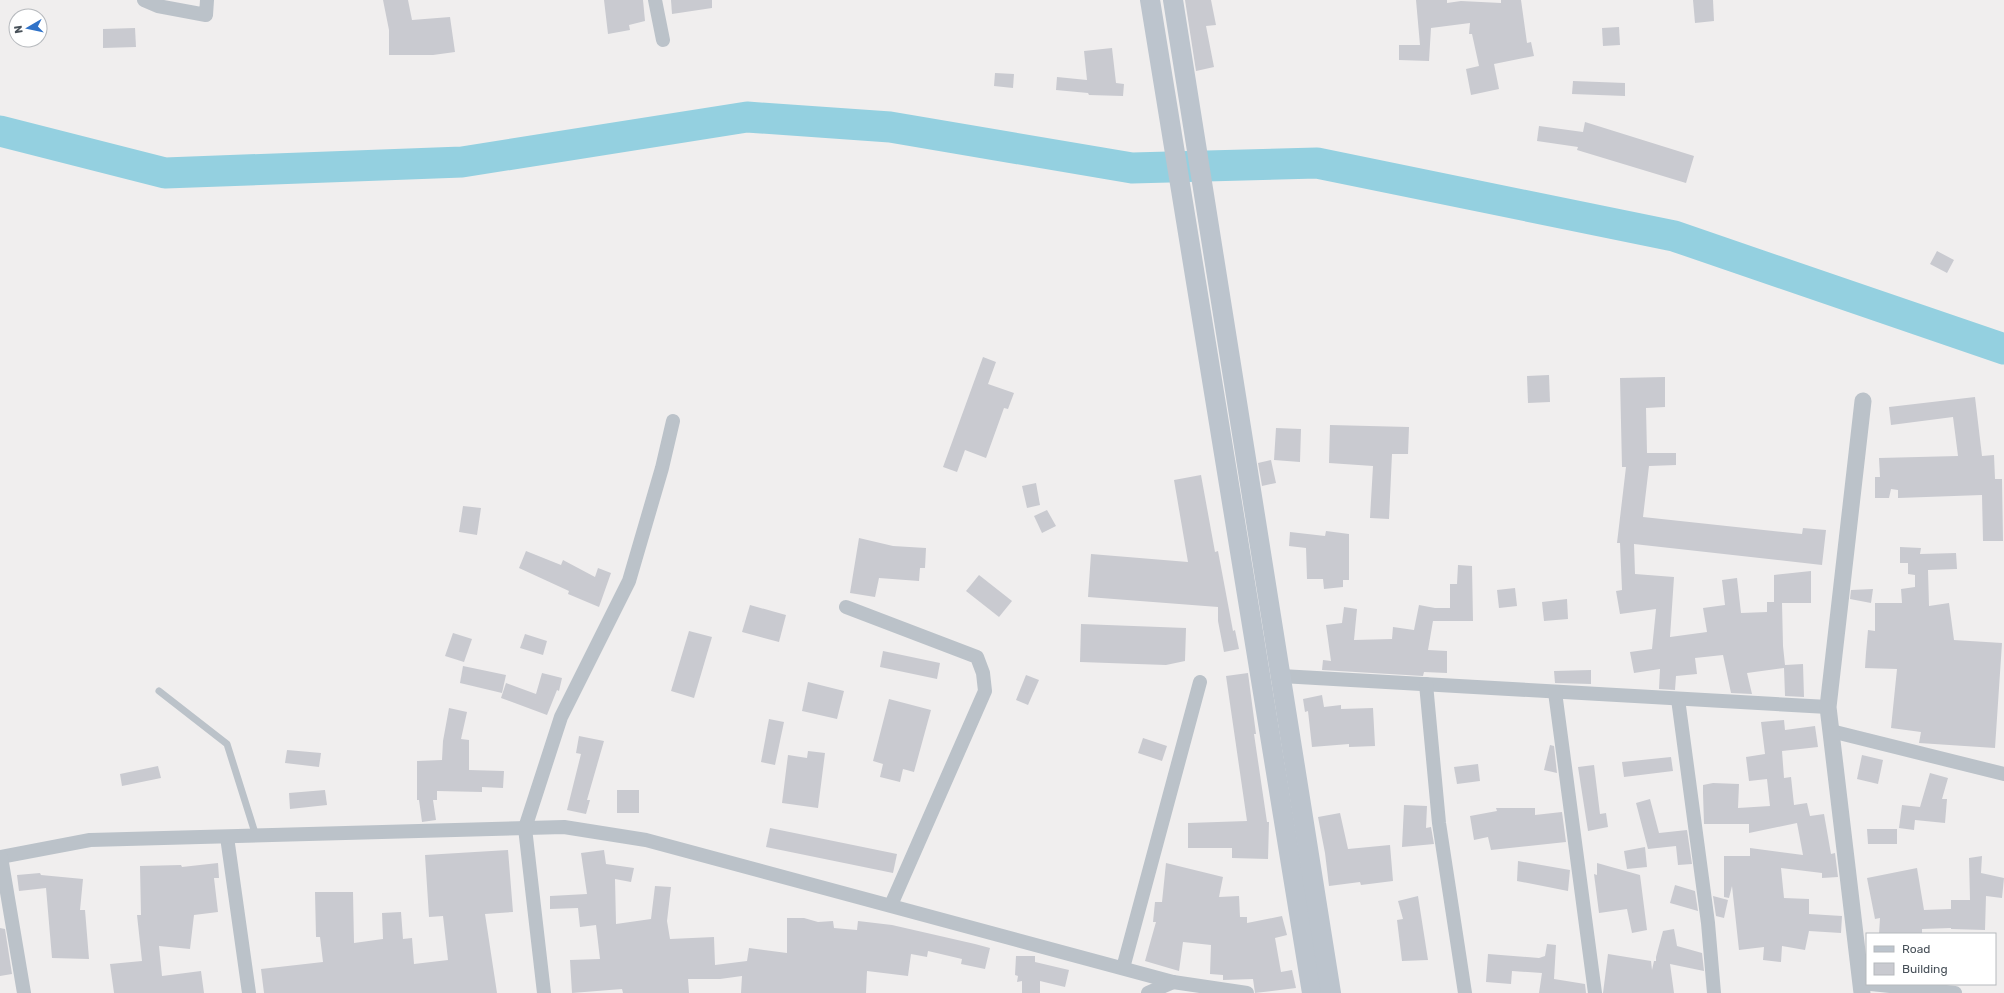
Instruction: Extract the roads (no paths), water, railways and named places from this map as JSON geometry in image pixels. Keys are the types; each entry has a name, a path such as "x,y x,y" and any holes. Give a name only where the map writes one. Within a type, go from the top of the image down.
{"main road":[{"path":"1150,0 1312,993"},
{"path":"1173,0 1331,993"}],"street":[{"path":"144,0 158,6 206,15 207,0"},
{"path":"655,0 663,40"},
{"path":"1863,402 1828,707 1865,986 1956,993"},
{"path":"544,993 525,828 561,718 628,581 662,468 673,421"},
{"path":"846,607 977,657 983,673 986,692 891,905"},
{"path":"1281,676 1828,707"},
{"path":"1123,968 1200,682"},
{"path":"1426,684 1439,823 1465,993"},
{"path":"1555,692 1595,993"},
{"path":"1678,699 1708,923 1714,993"},
{"path":"1831,731 2004,774"},
{"path":"24,993 1,857 90,840 564,827 646,840 1123,968 1179,986 1247,993"},
{"path":"227,837 249,993"},
{"path":"1148,993 1179,986"}],"lane":[{"path":"159,691 227,744 256,836"}],"waterway":[{"path":"0,131 165,173 462,162 747,117 890,127 1132,168 1317,163 1674,236 2004,349"}]}
